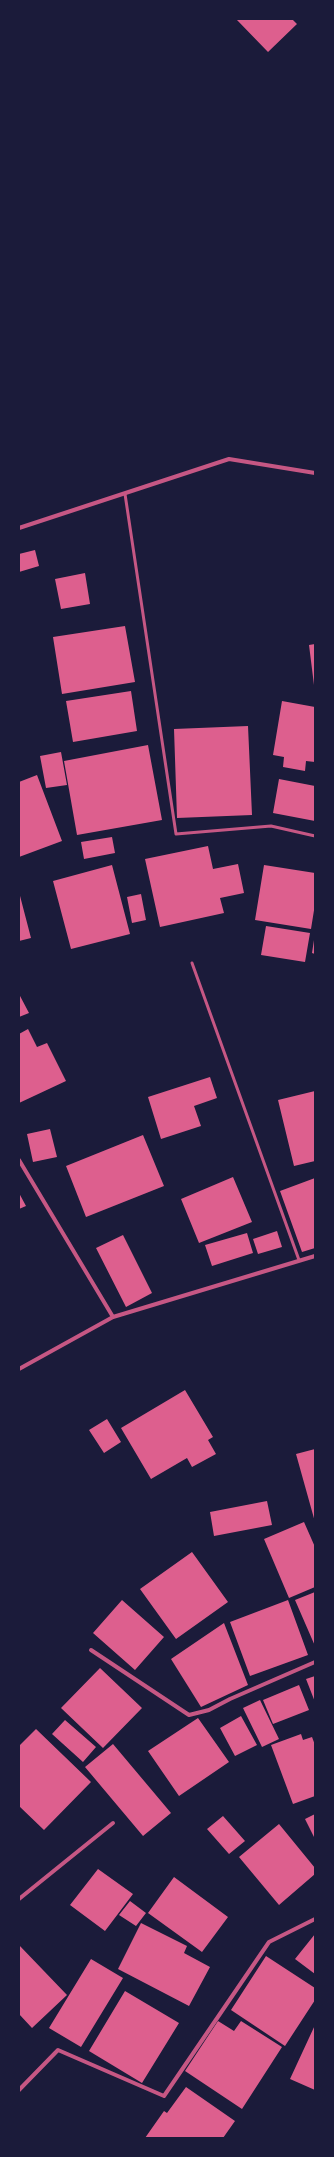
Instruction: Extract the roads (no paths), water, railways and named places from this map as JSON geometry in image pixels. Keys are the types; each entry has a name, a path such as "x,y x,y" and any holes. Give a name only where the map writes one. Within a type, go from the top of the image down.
{"street":[{"path":"19,528 229,459 315,474"},
{"path":"19,1160 113,1317"},
{"path":"19,1369 113,1317 315,1256"},
{"path":"91,1650 189,1715 209,1710 230,1699 315,1662"},
{"path":"19,1899 113,1823"},
{"path":"19,2090 58,2050 164,2096 269,1942 315,1919"}],"lane":[{"path":"125,494 176,834 271,826 315,836"},
{"path":"192,963 299,1260"}]}
